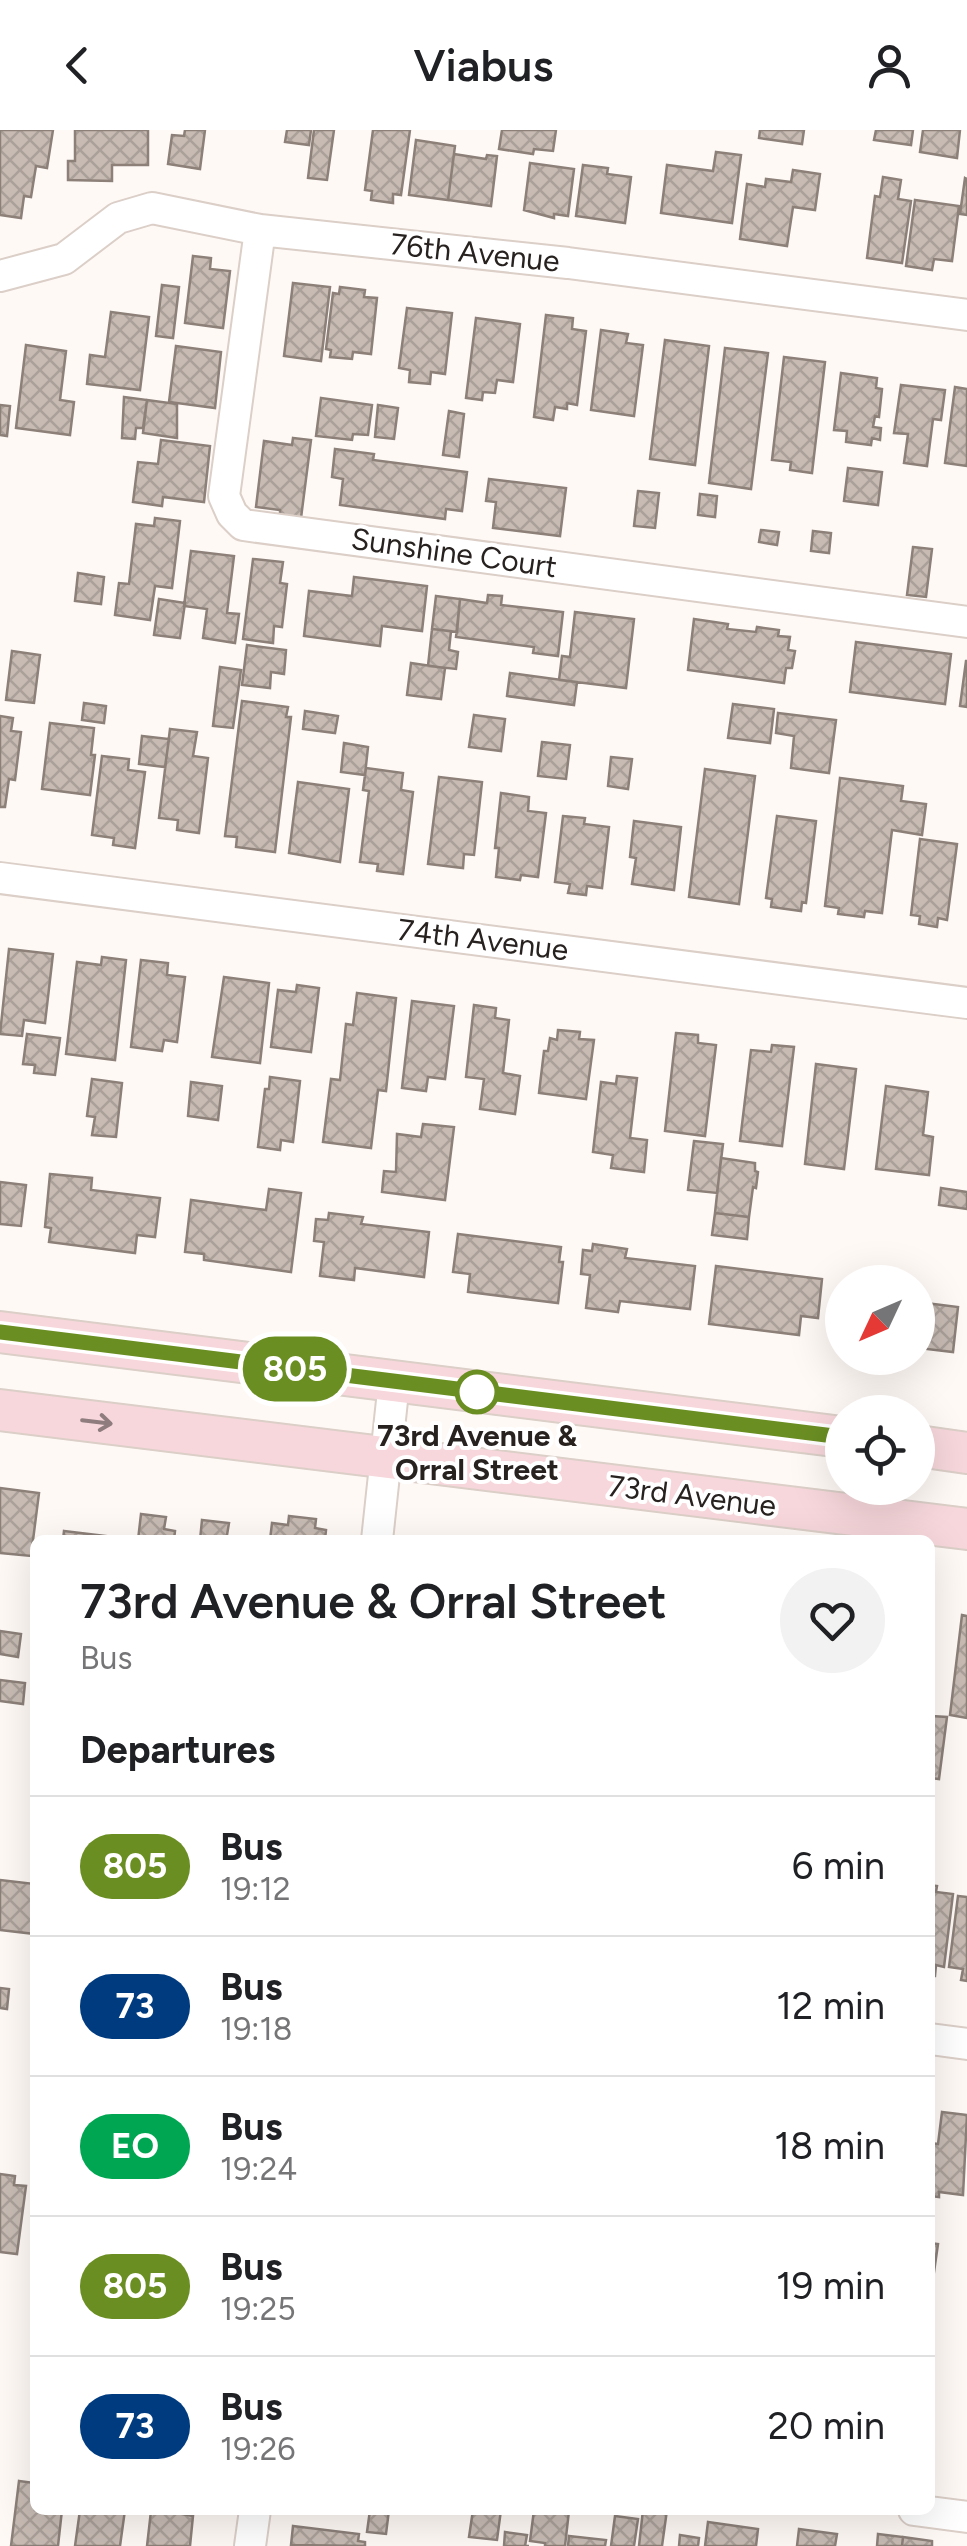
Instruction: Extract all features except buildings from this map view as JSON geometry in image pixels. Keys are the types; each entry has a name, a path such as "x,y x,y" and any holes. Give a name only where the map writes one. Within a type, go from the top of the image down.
{"main road":[{"path":"0,1332 825,1435"},
{"name":"73rd Avenue","path":"0,1410 967,1529"},
{"path":"935,1448 967,1452"}],"street":[{"name":"76th Avenue","path":"0,276 64,259 118,218 152,208 260,230 587,266 967,315"},
{"name":"Sunshine Court","path":"260,230 224,496 232,514 243,525 967,622"},
{"name":"74th Avenue","path":"0,878 967,1003"},
{"path":"378,1535 394,1382"},
{"path":"935,2040 967,2044"},
{"path":"935,2512 967,2516"},
{"path":"250,2546 254,2515"}],"bus line":[{"name":"805","path":"0,1332 825,1435"}],"place":[{"name":"73rd Avenue & Orral Street","path":"477,1392"}]}
